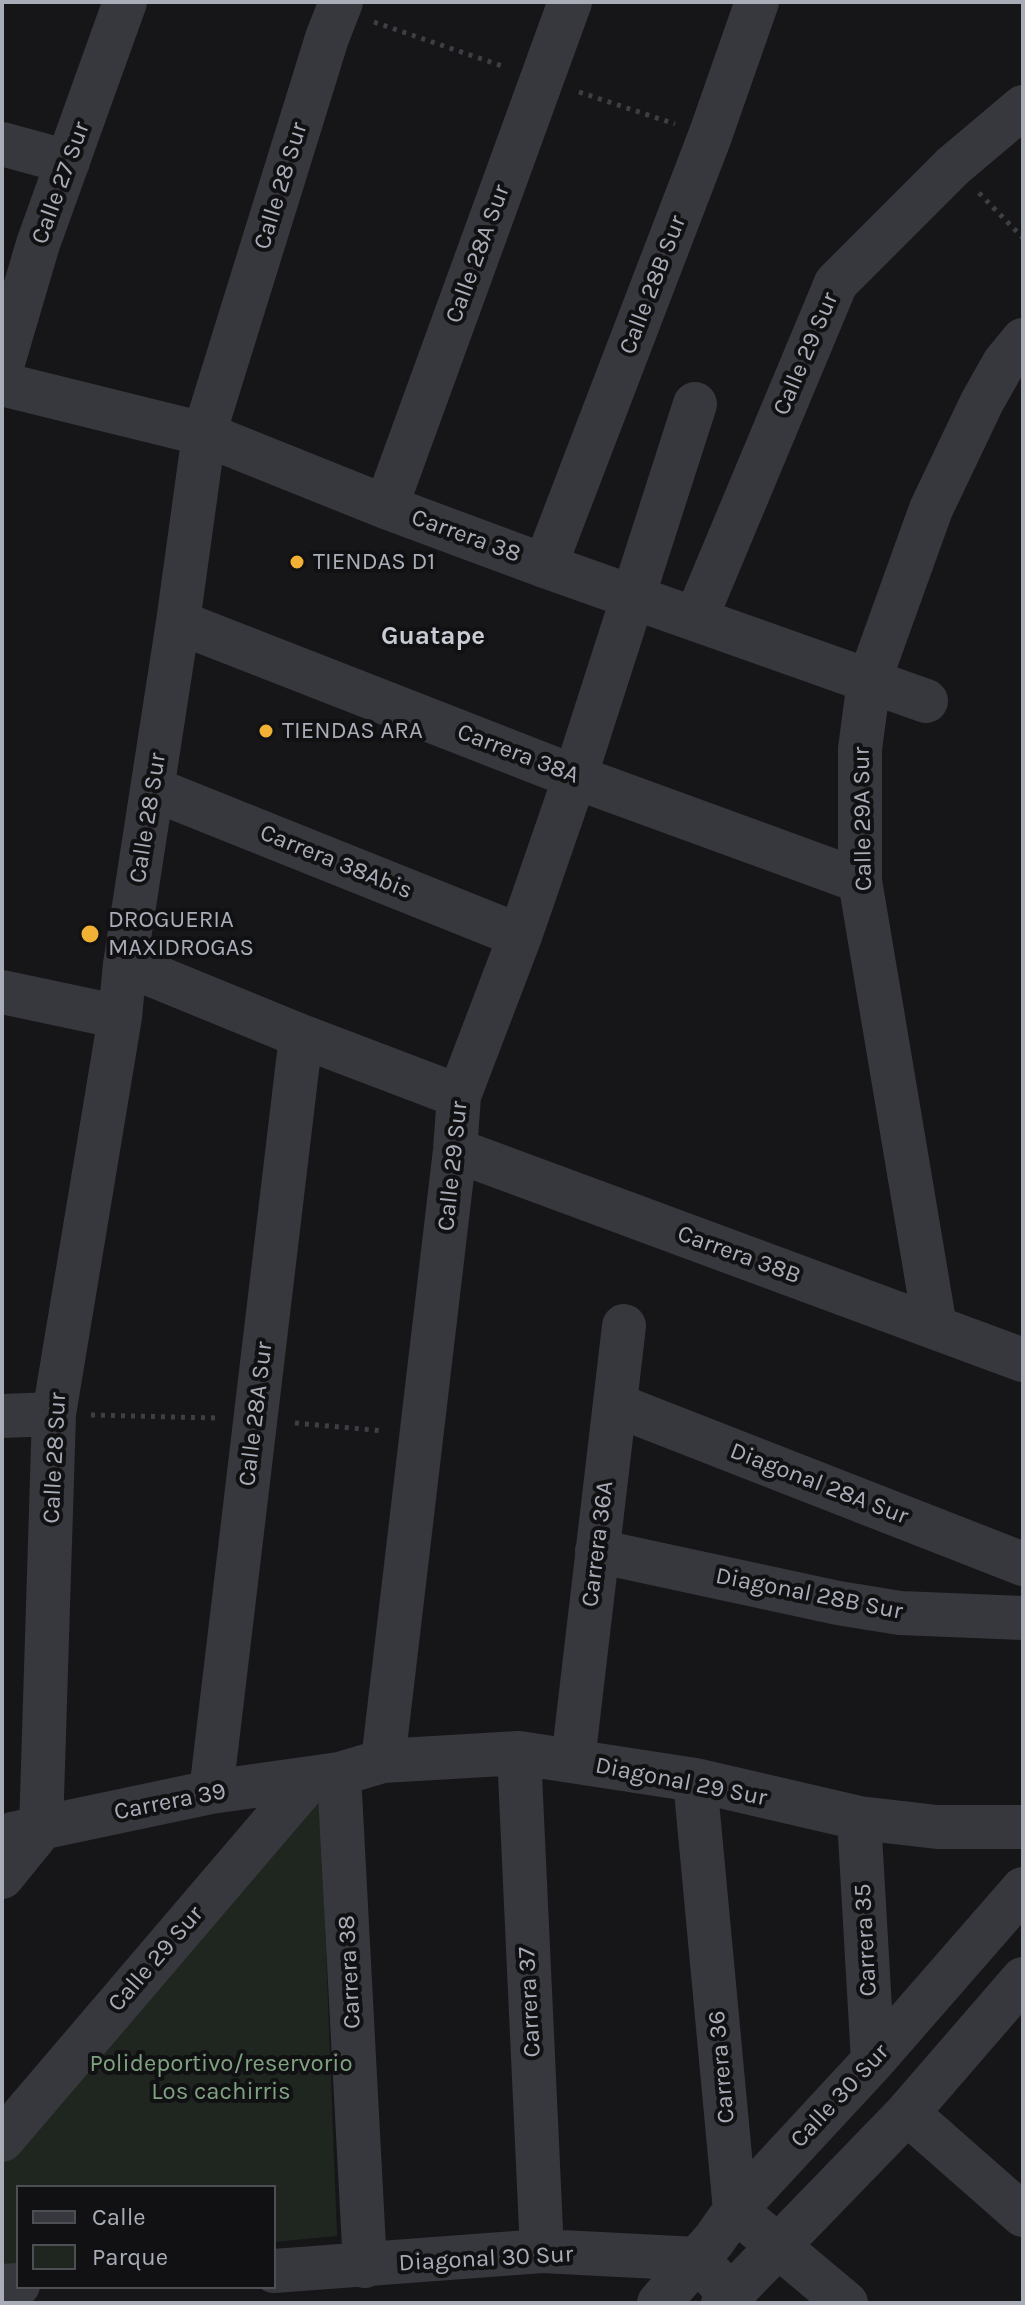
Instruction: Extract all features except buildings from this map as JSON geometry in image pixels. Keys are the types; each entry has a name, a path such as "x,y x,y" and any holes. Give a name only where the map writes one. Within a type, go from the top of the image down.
{"street":[{"name":"Calle 27 Sur","path":"2,366 38,244 125,2"},
{"name":"Calle 28A Sur","path":"386,507 570,2"},
{"name":"Calle 28B Sur","path":"545,566 710,136 757,2"},
{"name":"Calle 28 Sur","path":"22,1832 54,1414 120,1017 125,964 204,434 339,6"},
{"name":"Calle 29 Sur","path":"696,618 836,283 953,166 1023,107"},
{"path":"2,144 68,162"},
{"name":"Calle 29A Sur","path":"935,1327 860,881 860,749 869,681 931,509 982,402 1004,363 1023,340"},
{"name":"Carrera 38","path":"2,384 204,434 545,566 926,701"},
{"name":"Calle 29 Sur","path":"383,1761 459,1096 520,936 575,777 695,404"},
{"name":"Carrera 38A","path":"178,622 575,777 860,881"},
{"name":"Carrera 38Abis","path":"153,789 520,936"},
{"path":"125,964 459,1096"},
{"path":"2,992 120,1017"},
{"name":"Calle 28A Sur","path":"211,1792 301,1036"},
{"name":"Carrera 38B","path":"455,1150 1023,1360"},
{"name":"Carrera 36A","path":"573,1761 624,1326"},
{"name":"Diagonal 28A Sur","path":"616,1405 1023,1564"},
{"path":"2,1416 54,1414"},
{"name":"Diagonal 28B Sur","path":"597,1551 869,1608 959,1617 1023,1618"},
{"name":"Diagonal 29 Sur","path":"325,1776 383,1761 519,1753 695,1780 859,1818 937,1827 1023,1827"},
{"name":"Carrera 37","path":"519,1753 542,2251"},
{"name":"Carrera 38","path":"325,1776 365,2266"},
{"name":"Calle 29 Sur","path":"2,2140 325,1776"},
{"name":"Carrera 39","path":"22,1832 211,1792 325,1776"},
{"name":"Carrera 36","path":"695,1780 735,2210"},
{"name":"Carrera 35","path":"859,1818 873,2061"},
{"path":"2,1877 22,1832"},
{"name":"Calle 30 Sur","path":"659,2303 735,2210 873,2061 1023,1889"},
{"path":"697,2259 726,2299 907,2113 1023,1980"},
{"path":"907,2113 1023,2215"},
{"path":"735,2210 846,2303"},
{"name":"Diagonal 30 Sur","path":"276,2271 542,2251 697,2259"}],"path":[{"path":"339,6 541,80 710,136"},
{"path":"953,166 1023,238"}],"green space":[{"name":"Polideportivo/reservorio Los cachirris","path":"320,1796 337,2236 276,2242 276,2185 16,2185 16,2270 2,2272 2,2164"}],"place":[{"name":"TIENDAS D1","path":"297,562"},
{"name":"TIENDAS ARA","path":"266,731"},
{"name":"DROGUERIA MAXIDROGAS","path":"90,934"}],"district":[{"name":"Guatape","path":"433,637"}]}
